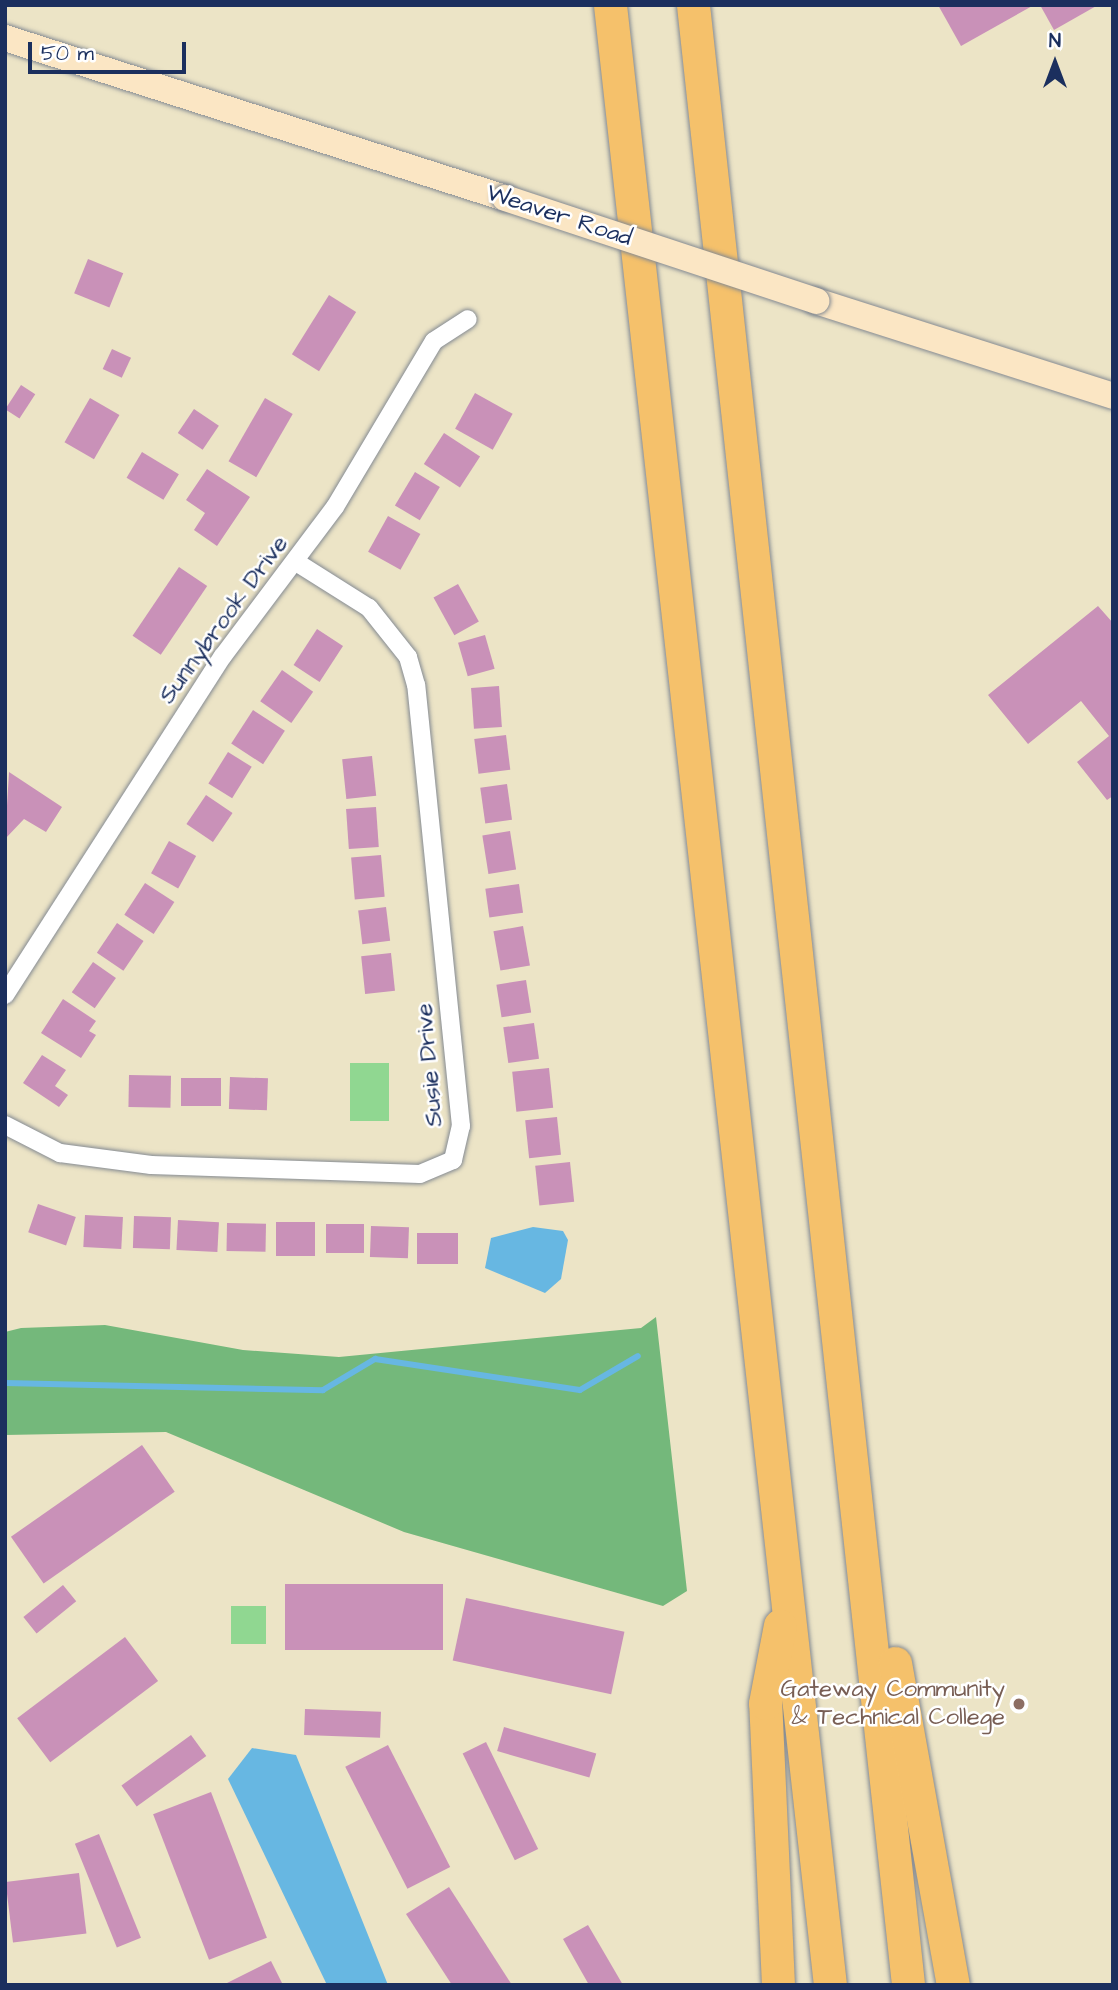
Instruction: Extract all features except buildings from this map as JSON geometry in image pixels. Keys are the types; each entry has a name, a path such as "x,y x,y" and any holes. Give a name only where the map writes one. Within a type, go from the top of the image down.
{"highway":[{"path":"610,5 830,1985"},
{"path":"693,5 908,1985"},
{"path":"837,1314 953,1985"},
{"path":"778,1985 765,1703 786,1595"}],"main road":[{"name":"Weaver Road","path":"5,38 1113,396"}],"street":[{"name":"Sunnybrook Drive","path":"5,995 223,656 296,562 434,341 468,319"},
{"name":"Susie Drive","path":"5,1125 60,1153 151,1165 420,1174 453,1160 461,1126 416,685 408,657 369,608 296,562"}],"green space":[{"path":"350,1063 389,1063 389,1121 350,1121"},
{"path":"656,1317 687,1591 663,1606 404,1532 166,1432 5,1435 5,1332 21,1328 105,1325 243,1350 339,1357 641,1328"},
{"path":"231,1606 266,1606 266,1644 231,1644"}],"water":[{"path":"533,1227 563,1231 568,1240 561,1279 545,1293 485,1268 491,1238"},
{"path":"252,1748 296,1755 388,1985 327,1985 228,1779"}],"waterway":[{"path":"5,1383 323,1390 375,1359 580,1390 638,1356"}],"place":[{"name":"Gateway Community & Technical College","path":"1019,1704"}]}
